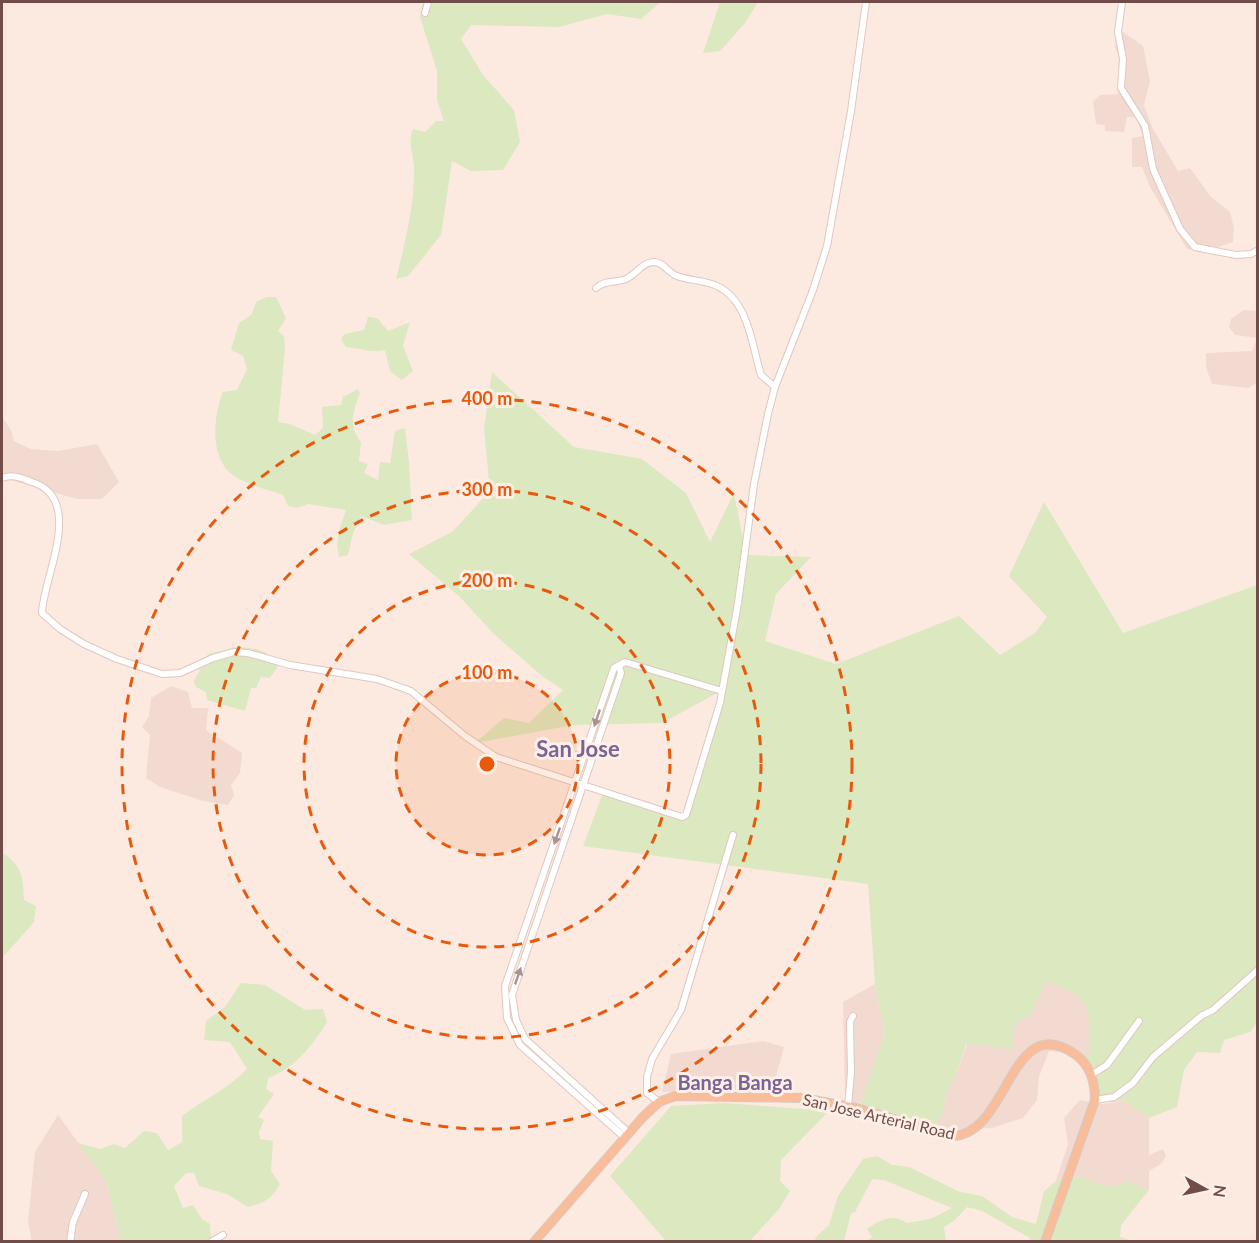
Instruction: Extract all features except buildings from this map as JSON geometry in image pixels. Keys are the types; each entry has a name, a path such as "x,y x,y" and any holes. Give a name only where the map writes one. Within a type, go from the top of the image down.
{"main road":[{"name":"San Jose Arterial Road","path":"659,1102 675,1096 751,1095 803,1098 848,1107 952,1136 962,1136 981,1125 999,1101 1027,1052 1039,1046 1066,1049 1085,1063 1091,1075"},
{"path":"1045,1242 1095,1100 1095,1087 1091,1075"},
{"path":"534,1242 626,1135 659,1102"}],"street":[{"path":"425,13 428,2"},
{"path":"2,478 13,475 39,484 58,509 60,531 42,613 60,629 84,644 117,659 162,674 180,673 213,658 234,652 248,653 290,665 377,679 411,691 465,736 496,756 682,817 686,815 722,691 742,579 754,484 775,387 813,290 827,246 849,122 866,2"},
{"path":"1122,2 1118,32 1122,53 1121,88 1145,126 1153,169 1180,229 1196,247 1236,255 1251,254 1257,250"},
{"path":"596,288 604,282 628,278 645,264 653,262 662,264 676,276 716,285 724,290 743,315 754,341 760,375 775,387"},
{"path":"626,1135 520,1045 507,1018 504,1001 506,986 614,668 625,662 722,691"},
{"path":"620,666 621,672 512,995 512,1008 525,1039 626,1135"},
{"path":"659,1102 647,1093 647,1077 652,1059 681,1010 733,835"},
{"path":"1095,1100 1114,1097 1133,1083 1157,1053 1201,1016 1213,1010 1257,970"},
{"path":"848,1107 851,1072 850,1022 853,1016"},
{"path":"1091,1075 1107,1065 1139,1021"},
{"path":"70,1242 73,1221 85,1194"},
{"path":"211,1242 223,1235"}],"shaded area":[{"path":"1116,27 1143,46 1150,81 1144,105 1153,129 1178,171 1190,168 1211,197 1230,212 1234,228 1233,242 1203,252 1187,249 1150,187 1142,167 1132,167 1132,138 1143,136 1136,117 1127,117 1124,132 1105,131 1105,125 1096,124 1093,102 1100,95 1118,94 1119,59 1115,47"},
{"path":"1244,310 1257,311 1257,338 1235,335 1229,327 1231,319"},
{"path":"1257,338 1257,383 1248,388 1212,384 1206,367 1206,353 1252,351"},
{"path":"2,417 11,430 14,441 31,449 58,451 97,444 119,482 102,499 77,499 10,480 2,481"},
{"path":"171,686 188,692 192,708 208,708 206,730 242,753 240,773 231,785 234,795 228,805 203,801 160,787 146,778 150,735 142,727 149,716 151,698"},
{"path":"1044,982 1066,987 1083,999 1090,1019 1090,1055 1049,1051 1039,1077 1037,1100 1023,1118 992,1128 959,1130 935,1125 943,1113 946,1093 956,1075 967,1044 1031,1014"},
{"path":"875,984 885,1033 859,1107 845,1096 843,1002"},
{"path":"763,1041 784,1047 773,1088 662,1092 671,1054"},
{"path":"1080,1100 1103,1104 1124,1101 1149,1118 1149,1155 1163,1149 1166,1156 1161,1164 1149,1171 1149,1190 1127,1181 1115,1187 1098,1184 1082,1177 1056,1181 1068,1144 1064,1118"},
{"path":"58,1115 106,1181 121,1241 32,1242 28,1222 35,1152"}],"green space":[{"path":"423,2 661,2 641,19 607,14 559,27 471,25 461,39 483,75 514,110 520,142 503,170 471,171 452,161 441,235 408,276 396,279 413,194 414,166 410,143 411,134 413,129 425,132 436,121 444,121 437,100 437,71 420,17"},
{"path":"720,2 758,2 745,23 720,51 703,53"},
{"path":"267,297 276,297 286,318 278,331 284,336 285,348 278,422 290,424 315,435 323,428 322,407 341,405 343,397 358,389 360,393 355,406 353,424 361,442 359,461 368,464 364,473 378,480 380,462 390,463 395,431 405,428 412,520 384,525 361,516 353,533 348,555 339,557 337,545 346,510 308,504 297,508 288,506 283,495 232,475 218,452 215,432 217,411 223,392 237,390 247,369 243,356 231,350 239,323 251,315 257,301"},
{"path":"368,317 377,318 388,331 410,322 403,346 413,371 402,380 390,371 385,350 370,351 346,347 341,339 345,334 364,330"},
{"path":"492,372 574,447 642,459 686,493 710,542 734,493 746,555 811,557 776,594 765,641 836,664 959,616 1000,655 1035,633 1047,617 1009,576 1044,502 1123,633 1257,585 1258,1021 1250,1032 1224,1040 1220,1053 1197,1052 1184,1070 1177,1107 1149,1118 1124,1101 1094,1103 1091,1075 1072,1053 1090,1054 1090,1026 1086,1006 1072,992 1045,982 1031,1014 1015,1024 1013,1049 966,1044 956,1075 946,1093 943,1113 935,1125 859,1107 885,1033 875,984 868,884 583,846 604,790 682,817 695,789 721,691 662,723 573,725 475,743 504,718 529,723 563,690 542,676 493,633 460,597 409,554 452,532 490,491 484,428"},
{"path":"236,647 266,653 278,666 270,678 261,677 256,688 251,688 245,711 207,700 206,692 196,687 194,681 208,654"},
{"path":"2,852 14,862 20,872 24,900 36,906 34,922 2,958"},
{"path":"241,983 265,985 305,1010 323,1009 327,1022 295,1062 268,1078 266,1089 274,1094 258,1117 264,1120 259,1132 260,1139 273,1141 271,1171 280,1184 267,1200 248,1207 227,1194 199,1186 194,1173 186,1173 174,1186 183,1208 193,1205 202,1219 210,1224 211,1241 121,1241 106,1181 78,1143 100,1149 114,1144 125,1148 144,1131 157,1133 168,1150 182,1142 182,1116 247,1069 230,1042 204,1040 206,1021 225,1007"},
{"path":"725,1103 829,1111 781,1160 780,1181 790,1191 779,1209 750,1241 666,1241 610,1176 671,1106"},
{"path":"877,1156 892,1165 909,1167 960,1192 982,1196 1012,1217 1036,1224 1044,1191 1056,1181 1082,1177 1098,1184 1115,1187 1127,1181 1149,1190 1121,1225 1120,1237 1132,1241 1029,1241 1030,1238 982,1211 967,1207 955,1220 944,1227 946,1241 867,1241 872,1237 867,1229 881,1221 896,1218 907,1223 930,1219 952,1208 884,1180 872,1179 855,1212 851,1213 844,1241 816,1241 815,1238 829,1225 838,1196 863,1159"}],"district":[{"name":"San Jose","path":"578,748"},
{"name":"Banga Banga","path":"735,1082"}]}
